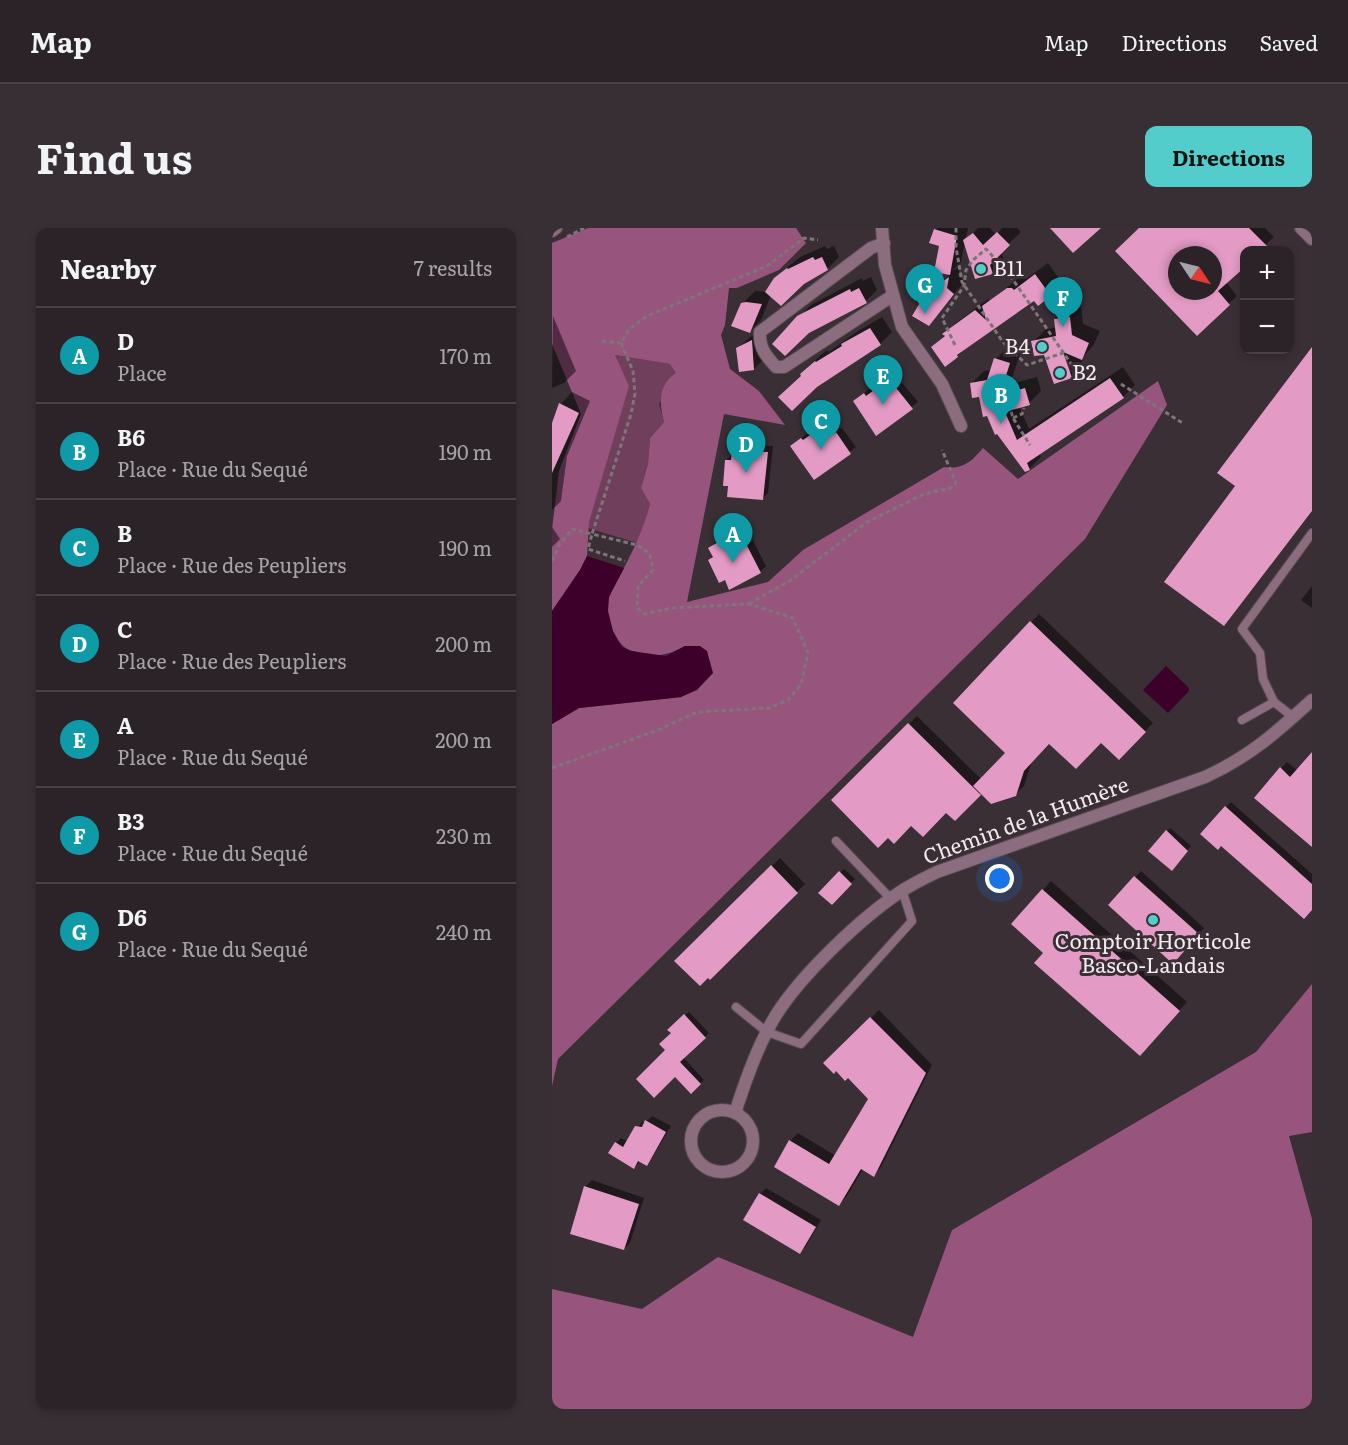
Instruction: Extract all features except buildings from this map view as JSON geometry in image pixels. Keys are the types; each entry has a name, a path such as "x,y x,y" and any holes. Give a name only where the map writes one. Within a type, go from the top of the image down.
{"street":[{"path":"552,231 556,228"},
{"path":"882,228 885,266 902,327 942,384 961,426"},
{"path":"1300,228 1312,239"},
{"path":"884,243 871,248 760,333 759,342 763,353 776,367 784,368 892,296"},
{"name":"Chemin de la Humère","path":"735,1113 754,1059 767,1032 790,995 864,920 902,890 937,872 1206,777 1229,766 1264,743 1312,700"},
{"path":"725,1110 735,1113 750,1128 753,1138 751,1153 740,1166 730,1171 720,1172 706,1168 698,1160 692,1148 696,1125 714,1111 725,1110"}],"lane":[{"path":"1293,717 1274,702 1263,679 1260,653 1242,629 1312,533"},
{"path":"1242,720 1274,702"},
{"path":"836,841 891,899"},
{"path":"736,1007 767,1032 801,1044 912,921 902,890"}],"path":[{"path":"956,228 956,247 962,282 1003,342 1027,365 1064,352"},
{"path":"621,343 629,329 647,316 767,267 804,238 818,240"},
{"path":"955,345 942,318 964,286 966,270 973,260 986,249 1009,274 1074,368"},
{"path":"602,340 621,343"},
{"path":"621,343 633,371 634,394 630,414 588,549 625,561"},
{"path":"995,380 994,384 1007,398 1012,418 1030,445"},
{"path":"1121,384 1184,423"},
{"path":"991,389 998,388"},
{"path":"1001,406 1008,404"},
{"path":"1012,418 1022,414 1024,408"},
{"path":"749,604 791,580 867,522 924,494 951,488 956,483 942,450"},
{"path":"552,561 560,544 572,529 637,545 650,555 653,570 638,586 637,608 645,614 671,608 749,604 793,618 808,653 801,684 788,700 770,708 697,712 658,730 552,768"}],"shaded area":[{"path":"588,228 796,228 806,243 779,270 737,288 729,288 725,325 721,335 730,369 759,391 785,425 724,414 687,602 768,582 803,550 944,467 951,468 966,464 983,448 1018,479 1158,381 1167,405 1085,539 558,1059 552,1086 552,724 579,708 682,697 685,646 660,655 641,653 626,648 612,629 608,612 610,593 635,545 650,504 641,488 648,464 650,438 664,422 661,395 666,383 676,373 670,364 615,355 629,386 589,522 587,556 552,611 552,529 559,471 581,414 552,344 552,243"},
{"path":"615,355 670,364 677,373 659,404 664,422 650,438 648,464 641,488 650,504 644,528 637,543 588,528"},
{"path":"587,556 624,568 609,597 608,611 613,631 622,647 631,651 666,656 685,646 700,646 707,651 713,673 697,690 681,697 579,708 552,724 552,611"},
{"path":"1166,666 1189,688 1188,692 1168,713 1143,690"},
{"path":"1312,984 1312,1132 1289,1136 1312,1219 1312,1409 552,1409 552,1289 642,1309 718,1257 913,1337 952,1230 1256,1052"}],"place":[{"name":"B11","path":"981,269"},
{"name":"D6","path":"925,314"},
{"name":"B3","path":"1063,327"},
{"name":"B4","path":"1042,347"},
{"name":"B2","path":"1060,373"},
{"name":"A","path":"883,405"},
{"name":"B6","path":"1001,424"},
{"name":"B","path":"821,450"},
{"name":"C","path":"746,473"},
{"name":"D","path":"733,563"},
{"name":"Comptoir Horticole Basco-Landais","path":"1153,920"}]}
